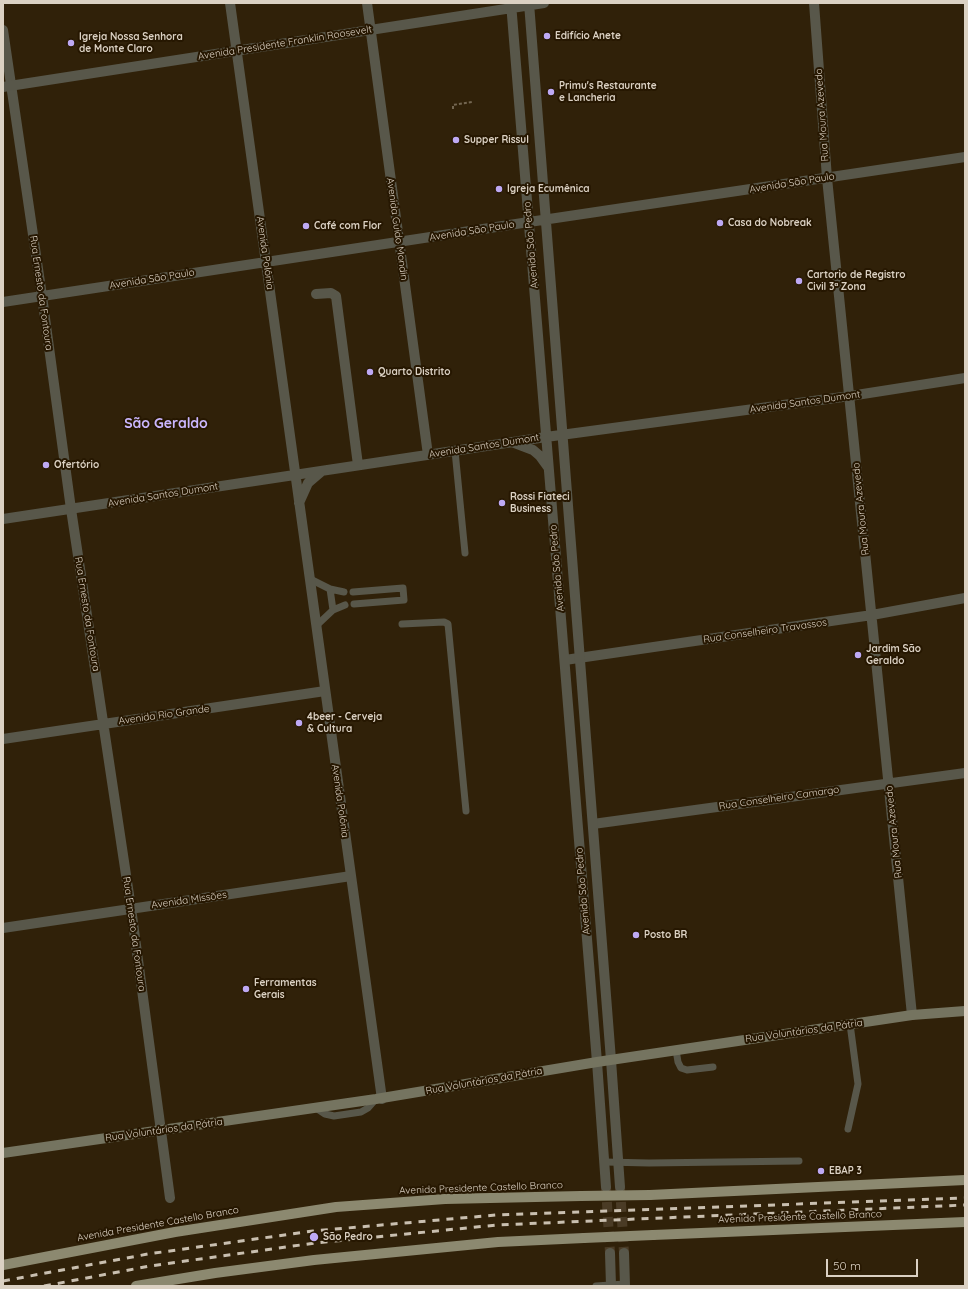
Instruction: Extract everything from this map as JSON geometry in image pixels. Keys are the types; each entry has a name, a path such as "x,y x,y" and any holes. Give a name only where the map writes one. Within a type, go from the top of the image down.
{"main road":[{"name":"Rua Voluntários da Pátria","path":"3,1153 379,1099 598,1062 850,1024 912,1015 965,1011"},
{"name":"Avenida Presidente Castello Branco","path":"3,1265 175,1232 336,1207 445,1199 650,1195 965,1180"},
{"name":"Avenida Presidente Castello Branco","path":"136,1286 215,1273 314,1260 498,1242 965,1222"}],"street":[{"name":"Avenida Polônia","path":"230,3 351,876 379,1099"},
{"name":"Avenida Guido Mondin","path":"367,3 398,242 428,455"},
{"name":"Avenida Presidente Franklin Roosevelt","path":"7,86 371,30 511,5 544,3"},
{"name":"Rua Moura Azevedo","path":"814,3 827,178 890,783 912,1015"},
{"name":"Avenida São Pedro","path":"529,4 620,1187"},
{"name":"Avenida São Pedro","path":"511,5 598,1062 606,1188"},
{"name":"Rua Ernesto da Fontoura","path":"3,30 7,86 42,296 71,509 131,908 159,1131 170,1198"},
{"name":"Avenida São Paulo","path":"3,302 965,157"},
{"path":"316,294 331,293 336,296 358,466"},
{"name":"Avenida Santos Dumont","path":"3,519 546,437 850,396 965,378"},
{"path":"512,442 532,450 540,456 549,469"},
{"name":"Avenida Polônia","path":"300,503 308,483 322,471"},
{"name":"Rua Conselheiro Travassos","path":"565,660 872,615 965,598"},
{"name":"Avenida Rio Grande","path":"3,738 325,691"},
{"name":"Rua Conselheiro Camargo","path":"593,824 965,773"},
{"name":"Avenida Missões","path":"3,928 351,876"},
{"path":"610,1253 611,1285"},
{"path":"624,1253 625,1285"}],"lane":[{"path":"455,451 465,552"},
{"path":"310,579 330,589 344,592"},
{"path":"353,592 403,588 404,600 354,604"},
{"path":"330,589 333,610"},
{"path":"316,626 333,610 345,605"},
{"path":"402,624 444,622 448,624 466,811"},
{"path":"848,1129 858,1084 850,1024"},
{"path":"676,1050 678,1062 681,1068 687,1070 713,1067"},
{"path":"605,1162 799,1161"},
{"path":"596,1286 625,1285"}],"path":[{"path":"453,109 453,105 472,102"}],"tunnel":[{"path":"606,1187 610,1253"},
{"path":"620,1187 624,1253"}],"railway":[{"path":"3,1281 148,1254 313,1231 496,1215 965,1198"},
{"path":"44,1286 150,1266 315,1243 497,1225 965,1205"}],"place":[{"name":"Edifício Anete","path":"547,36"},
{"name":"Igreja Nossa Senhora de Monte Claro","path":"71,43"},
{"name":"Primu's Restaurante e Lancheria","path":"551,92"},
{"name":"Supper Rissul","path":"456,140"},
{"name":"Igreja Ecumênica","path":"499,189"},
{"name":"Casa do Nobreak","path":"720,223"},
{"name":"Café com Flor","path":"306,226"},
{"name":"Cartorio de Registro Civil 3ª Zona","path":"799,281"},
{"name":"Quarto Distrito","path":"370,372"},
{"name":"Ofertório","path":"46,465"},
{"name":"Rossi Fiateci Business","path":"502,503"},
{"name":"Jardim São Geraldo","path":"858,655"},
{"name":"4beer - Cerveja & Cultura","path":"299,723"},
{"name":"Posto BR","path":"636,935"},
{"name":"Ferramentas Gerais","path":"246,989"},
{"name":"EBAP 3","path":"821,1171"},
{"name":"São Pedro","path":"314,1237"}],"district":[{"name":"São Geraldo","path":"166,424"}]}
